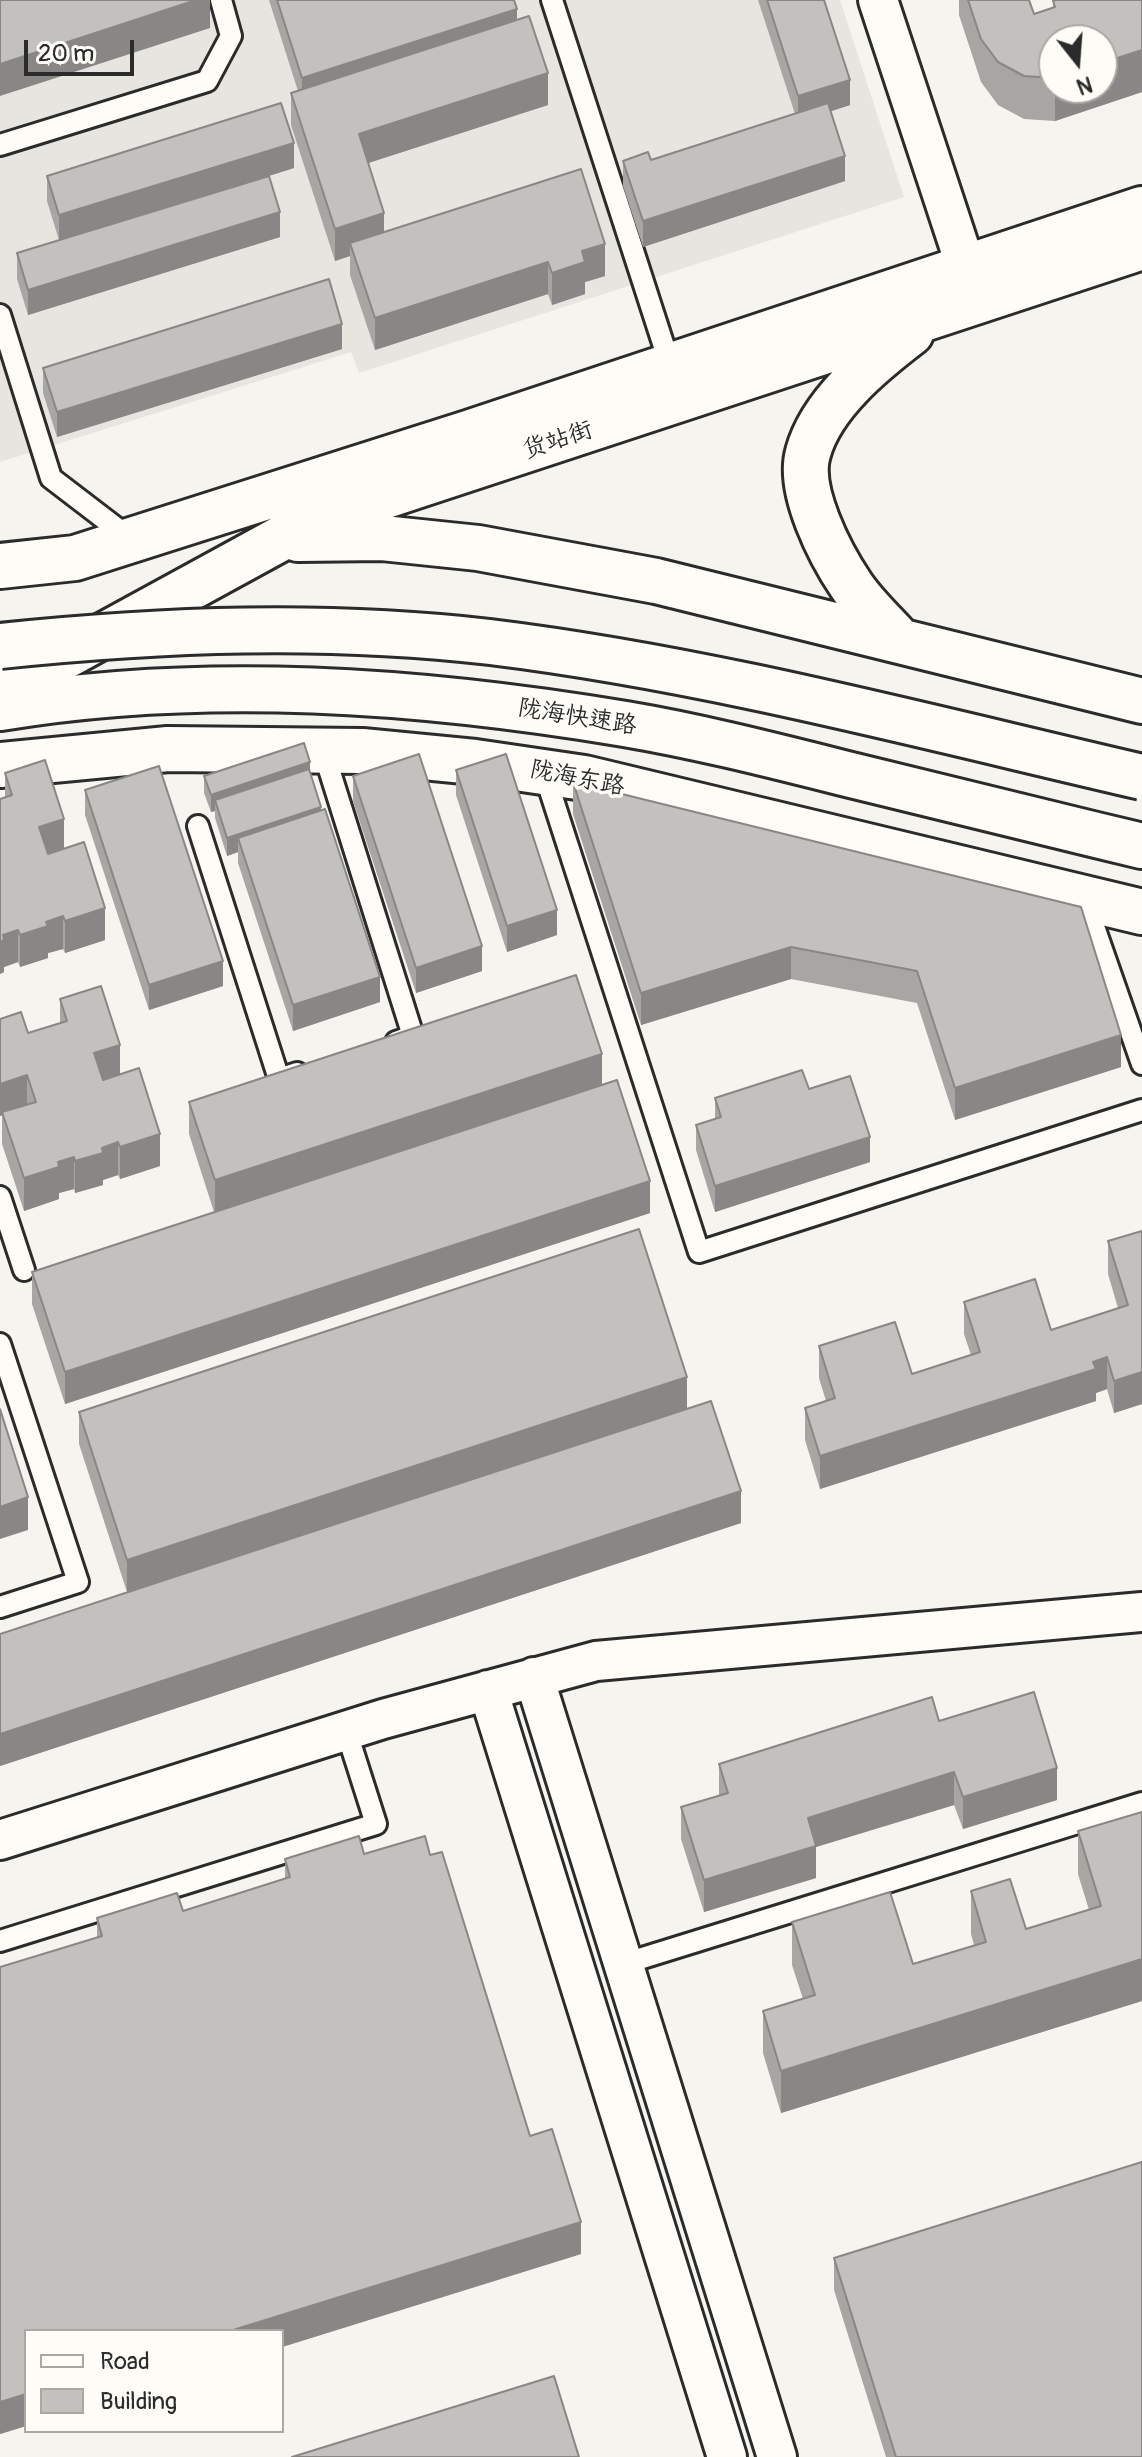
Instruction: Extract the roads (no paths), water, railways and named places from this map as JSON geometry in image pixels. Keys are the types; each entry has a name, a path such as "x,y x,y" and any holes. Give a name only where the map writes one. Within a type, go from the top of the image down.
{"main road":[{"name":"货站街","path":"0,566 75,558 1142,209"},
{"name":"货站街","path":"0,692 280,539 361,504 1142,247"},
{"path":"900,641 851,586 825,539 808,494 807,454 828,411 878,359 931,317"},
{"path":"75,558 153,545 280,539 382,538 478,548 656,581 1142,701"},
{"path":"0,646 139,633 244,629 329,630 488,642 640,664 717,679 1142,777"},
{"name":"陇海快速路","path":"0,708 53,699 209,690 438,699 525,709 628,725 753,751 1142,846"},
{"name":"陇海东路","path":"0,765 168,749 323,750 475,762 584,778 1142,912"}],"street":[{"path":"878,0 966,267"},
{"path":"0,1840 346,1730 596,1661 1142,1612"},
{"path":"534,1677 777,2457"},
{"path":"488,1690 727,2457"}],"lane":[{"path":"0,145 207,81 231,36 221,0"},
{"path":"552,0 670,365"},
{"path":"0,315 51,478 132,540"},
{"path":"323,750 413,1036 383,1046"},
{"path":"544,772 699,1252 1142,1110"},
{"path":"198,826 279,1079 309,1070"},
{"path":"1084,897 1142,1064"},
{"path":"0,1197 24,1270"},
{"path":"0,1344 78,1582 0,1607"},
{"path":"0,1941 376,1824 346,1730"},
{"path":"623,1964 1142,1803"}]}
